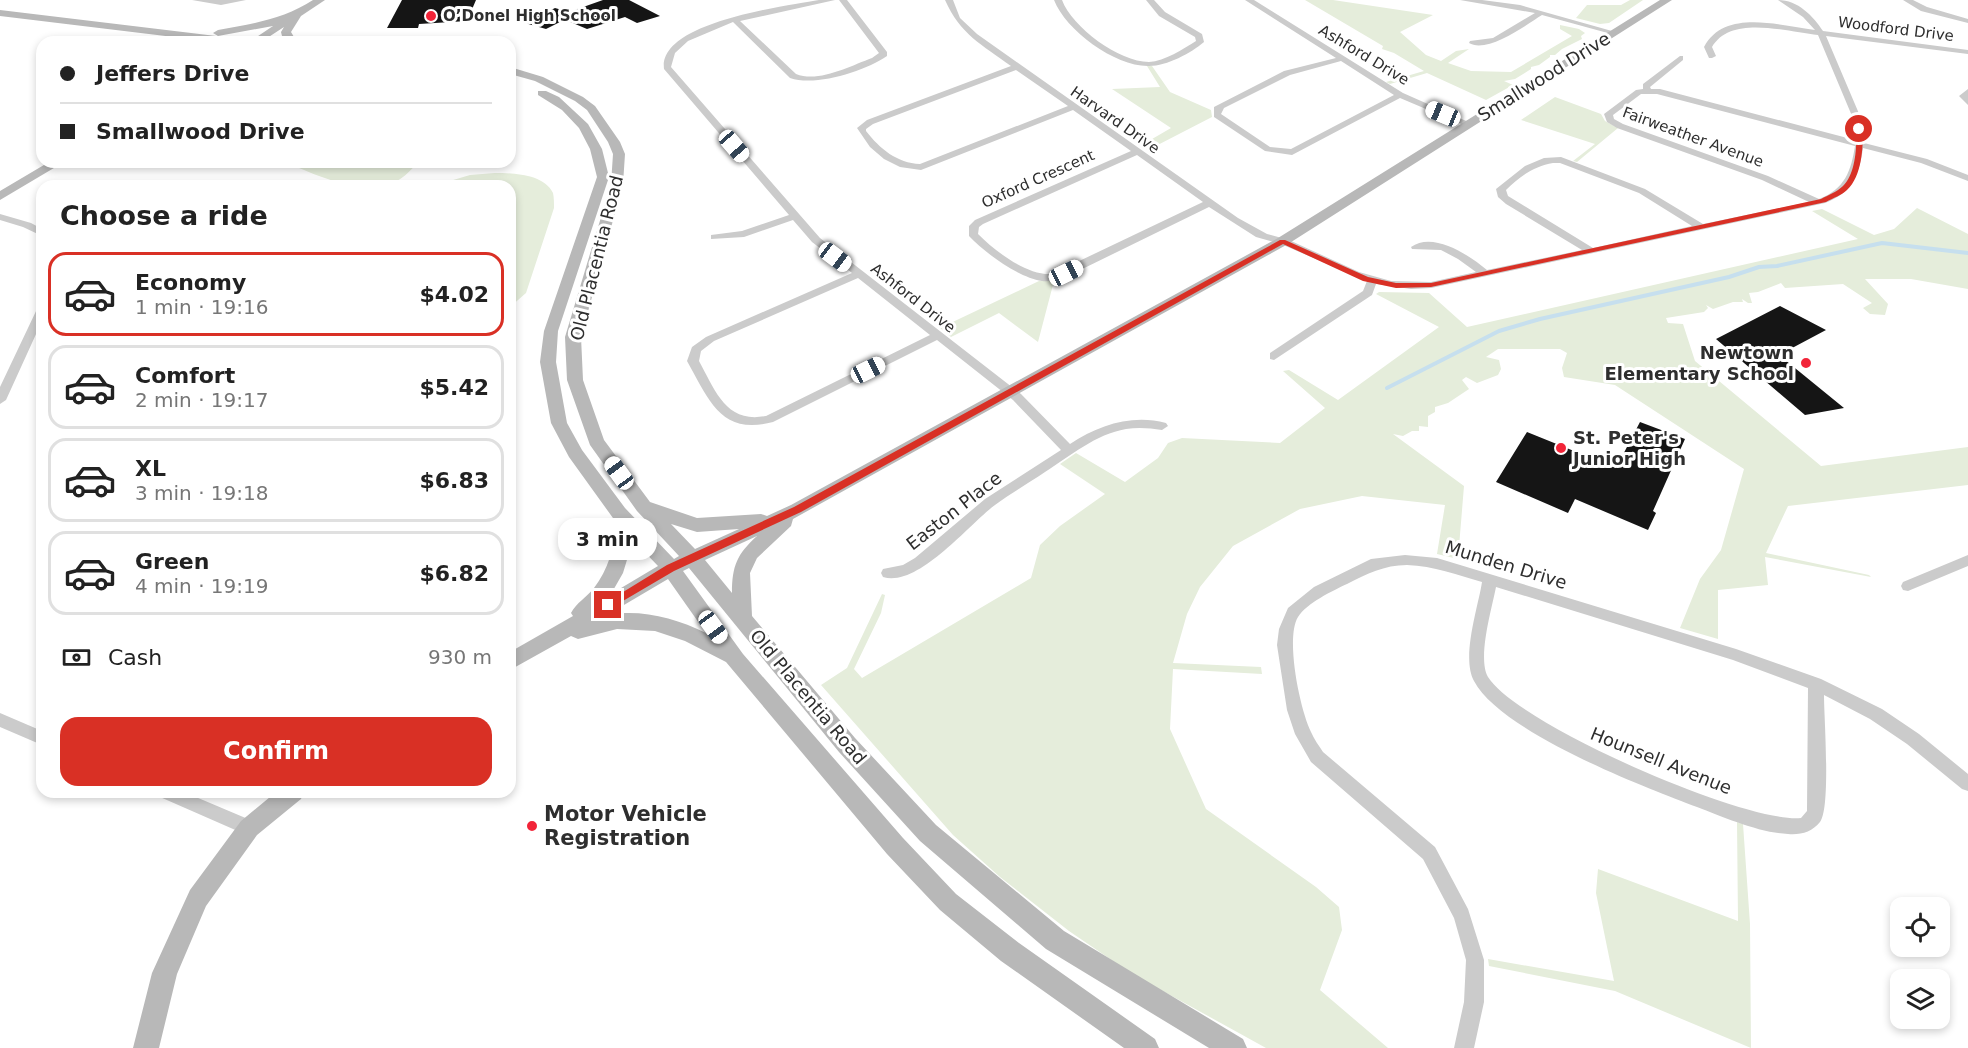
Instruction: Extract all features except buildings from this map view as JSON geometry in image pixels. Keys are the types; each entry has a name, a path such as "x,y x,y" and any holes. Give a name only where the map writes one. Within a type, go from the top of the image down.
{"main road":[{"path":"263,36 320,0"},
{"name":"Smallwood Drive","path":"516,659 671,568 797,510 1283,241 1667,0"},
{"path":"0,13 172,36"},
{"path":"210,36 246,29 298,14"},
{"path":"287,36 286,32 298,14"},
{"name":"Old Placentia Road","path":"516,72 539,79 579,99 591,108 614,142 619,154 617,184 573,337 575,380 596,441 643,506 692,558 847,745 928,833 1055,939 1234,1048"},
{"name":"Old Placentia Road","path":"516,83 561,102 584,123 601,158 603,177 551,331 548,362 559,423 575,453 619,513 671,568 736,660 895,846 948,902 1010,952 1146,1048"},
{"path":"0,196 48,168"},
{"path":"643,506 697,525 755,523 797,510"},
{"path":"742,618 741,573 748,554 797,510"},
{"path":"516,659 588,608 607,586 624,548 627,524 619,513"},
{"path":"516,660 586,628 614,621 647,621 679,628 701,637 736,660"},
{"path":"146,1048 165,973 198,898 249,828 286,798"}],"street":[{"path":"196,0 221,3 242,0"},
{"name":"Ashford Drive","path":"831,0 705,28 680,40 669,53 667,67 673,77 820,244 1009,391"},
{"path":"735,20 793,76 806,80 818,79 876,60 884,54 843,0"},
{"name":"Harvard Drive","path":"949,0 954,15 963,27 1209,203 1264,237 1283,241 1346,272 1372,281 1396,285 1424,286 1818,202 1840,192 1851,181 1860,144"},
{"path":"1058,0 1064,15 1075,27 1133,62 1156,63 1200,42 1199,36 1162,14 1150,0"},
{"name":"Ashford Drive","path":"1249,0 1400,95 1469,124"},
{"path":"1464,0 1513,6 1615,33"},
{"path":"1782,0 1810,17 1821,33 1857,120 1860,144"},
{"path":"1907,0 1920,7 1968,21"},
{"path":"1473,43 1495,40 1541,13"},
{"name":"Woodford Drive","path":"1712,56 1709,50 1710,43 1738,25 1755,25 1968,52"},
{"path":"1648,91 1646,86 1680,58"},
{"path":"1341,59 1282,75 1221,106 1217,109 1216,115 1268,149 1292,152 1400,95"},
{"path":"1016,67 870,122 861,128 862,131 894,162 905,167 921,167 1073,107"},
{"name":"Fairweather Avenue","path":"1818,202 1765,178 1620,126 1608,118 1609,112 1636,93 1648,91 1663,93 1938,165 1968,178"},
{"path":"1968,92 1964,96 1968,102"},
{"name":"Oxford Crescent","path":"1137,152 979,222 974,226 973,234 1028,273 1040,277 1054,277 1209,203"},
{"path":"1591,252 1509,202 1503,197 1501,189 1541,161 1561,160 1642,191 1702,228"},
{"path":"715,237 750,233 794,216"},
{"path":"0,217 36,230"},
{"path":"1416,247 1429,245 1444,247 1485,274"},
{"path":"858,274 710,339 696,350 693,361 727,416 742,423 755,423 769,419 937,336"},
{"path":"1274,356 1368,293 1372,281"},
{"path":"0,400 4,381 36,320"},
{"path":"1009,391 1068,450"},
{"name":"Easton Place","path":"888,573 906,570 920,562 981,509 1068,450 1096,434 1122,425 1144,423 1162,426"},
{"name":"Munden Drive","path":"1464,1048 1474,1002 1476,974 1475,960 1462,915 1429,853 1317,757 1303,734 1295,710 1284,645 1286,628 1293,612 1319,591 1376,562 1405,560 1437,563 1736,655 1816,684 1876,714 1913,739 1968,784"},
{"path":"1908,585 1968,560"},
{"name":"Hounsell Avenue","path":"1490,580 1476,665 1481,680 1494,697 1556,739 1597,758 1740,814 1785,826 1805,825 1815,815 1817,801 1816,684"},
{"path":"0,720 36,735"},
{"path":"180,798 249,828"}],"green space":[{"path":"1305,0 1333,0 1433,15 1400,32 1426,55 1441,61 1456,51 1469,49 1448,63 1471,71 1511,72 1572,36 1560,29 1560,25 1579,29 1585,33 1581,36 1582,39 1555,55 1550,55 1539,65 1531,67 1515,79 1504,81 1513,85 1486,100 1427,73 1390,84 1386,82 1424,71 1394,53 1382,49 1383,46"},
{"path":"1630,0 1643,0 1609,23 1600,24 1576,18 1587,5 1621,5"},
{"path":"1147,66 1152,66 1170,92 1211,110 1212,117 1148,150 1140,146 1171,128 1112,89 1160,87"},
{"path":"1555,97 1601,114 1605,121 1618,128 1577,162 1573,161 1595,144 1521,120"},
{"path":"299,168 412,168 398,180 330,180"},
{"path":"519,174 543,182 553,193 554,208 526,293 516,302 516,180 453,180 470,175"},
{"path":"1917,208 1968,234 1968,289 1911,279 1865,279 1888,304 1885,315 1870,314 1863,308 1872,303 1843,284 1785,288 1781,283 1749,293 1752,303 1742,299 1743,302 1733,302 1713,309 1706,305 1708,308 1704,312 1666,318 1668,323 1683,324 1695,361 1821,466 1968,447 1968,485 1788,506 1766,553 1871,577 1765,557 1768,585 1718,590 1718,639 1680,628 1700,579 1721,550 1744,469 1615,385 1564,377 1562,368 1567,353 1560,349 1498,349 1486,357 1499,360 1501,369 1498,375 1477,383 1466,377 1462,380 1469,389 1448,403 1435,407 1435,412 1428,416 1428,427 1419,426 1419,431 1412,431 1403,436 1393,434 1464,486 1458,559 1437,554 1445,505 1362,496 1300,509 1233,546 1200,587 1187,614 1173,663 1261,667 1262,674 1173,669 1170,729 1206,809 1316,887 1339,907 1342,930 1320,990 1388,1048 1266,1048 1132,974 1069,931 1000,877 953,835 821,685 847,668 882,594 885,595 881,613 854,669 862,678 1031,578 1040,545 1060,526 1105,494 1060,464 1076,453 1125,482 1158,458 1168,443 1182,438 1280,443 1325,408 1283,371 1289,370 1338,400 1439,327 1376,294 1379,292 1429,293 1467,327 1858,239 1812,211 1822,209 1874,235 1894,229"},
{"path":"1039,281 1054,281 1038,342 999,313 951,337 940,328"},
{"path":"1737,822 1743,824 1750,924 1751,1048 1615,991 1489,966 1488,959 1614,981 1596,893 1598,869 1738,921"}],"waterway":[{"path":"1387,388 1499,331 1540,319 1729,277 1759,267 1777,266 1882,243 1968,253"}],"place":[{"name":"O’Donel High School","path":"431,16"},
{"name":"Newtown Elementary School","path":"1806,363"},
{"name":"St. Peter's Junior High","path":"1561,448"},
{"name":"Motor Vehicle Registration","path":"532,826"}],"route":[{"path":"608,605 671,568 797,510 1283,241 1365,279 1396,285 1431,285 1824,201 1844,189 1855,174 1860,144 1859,129"}]}
